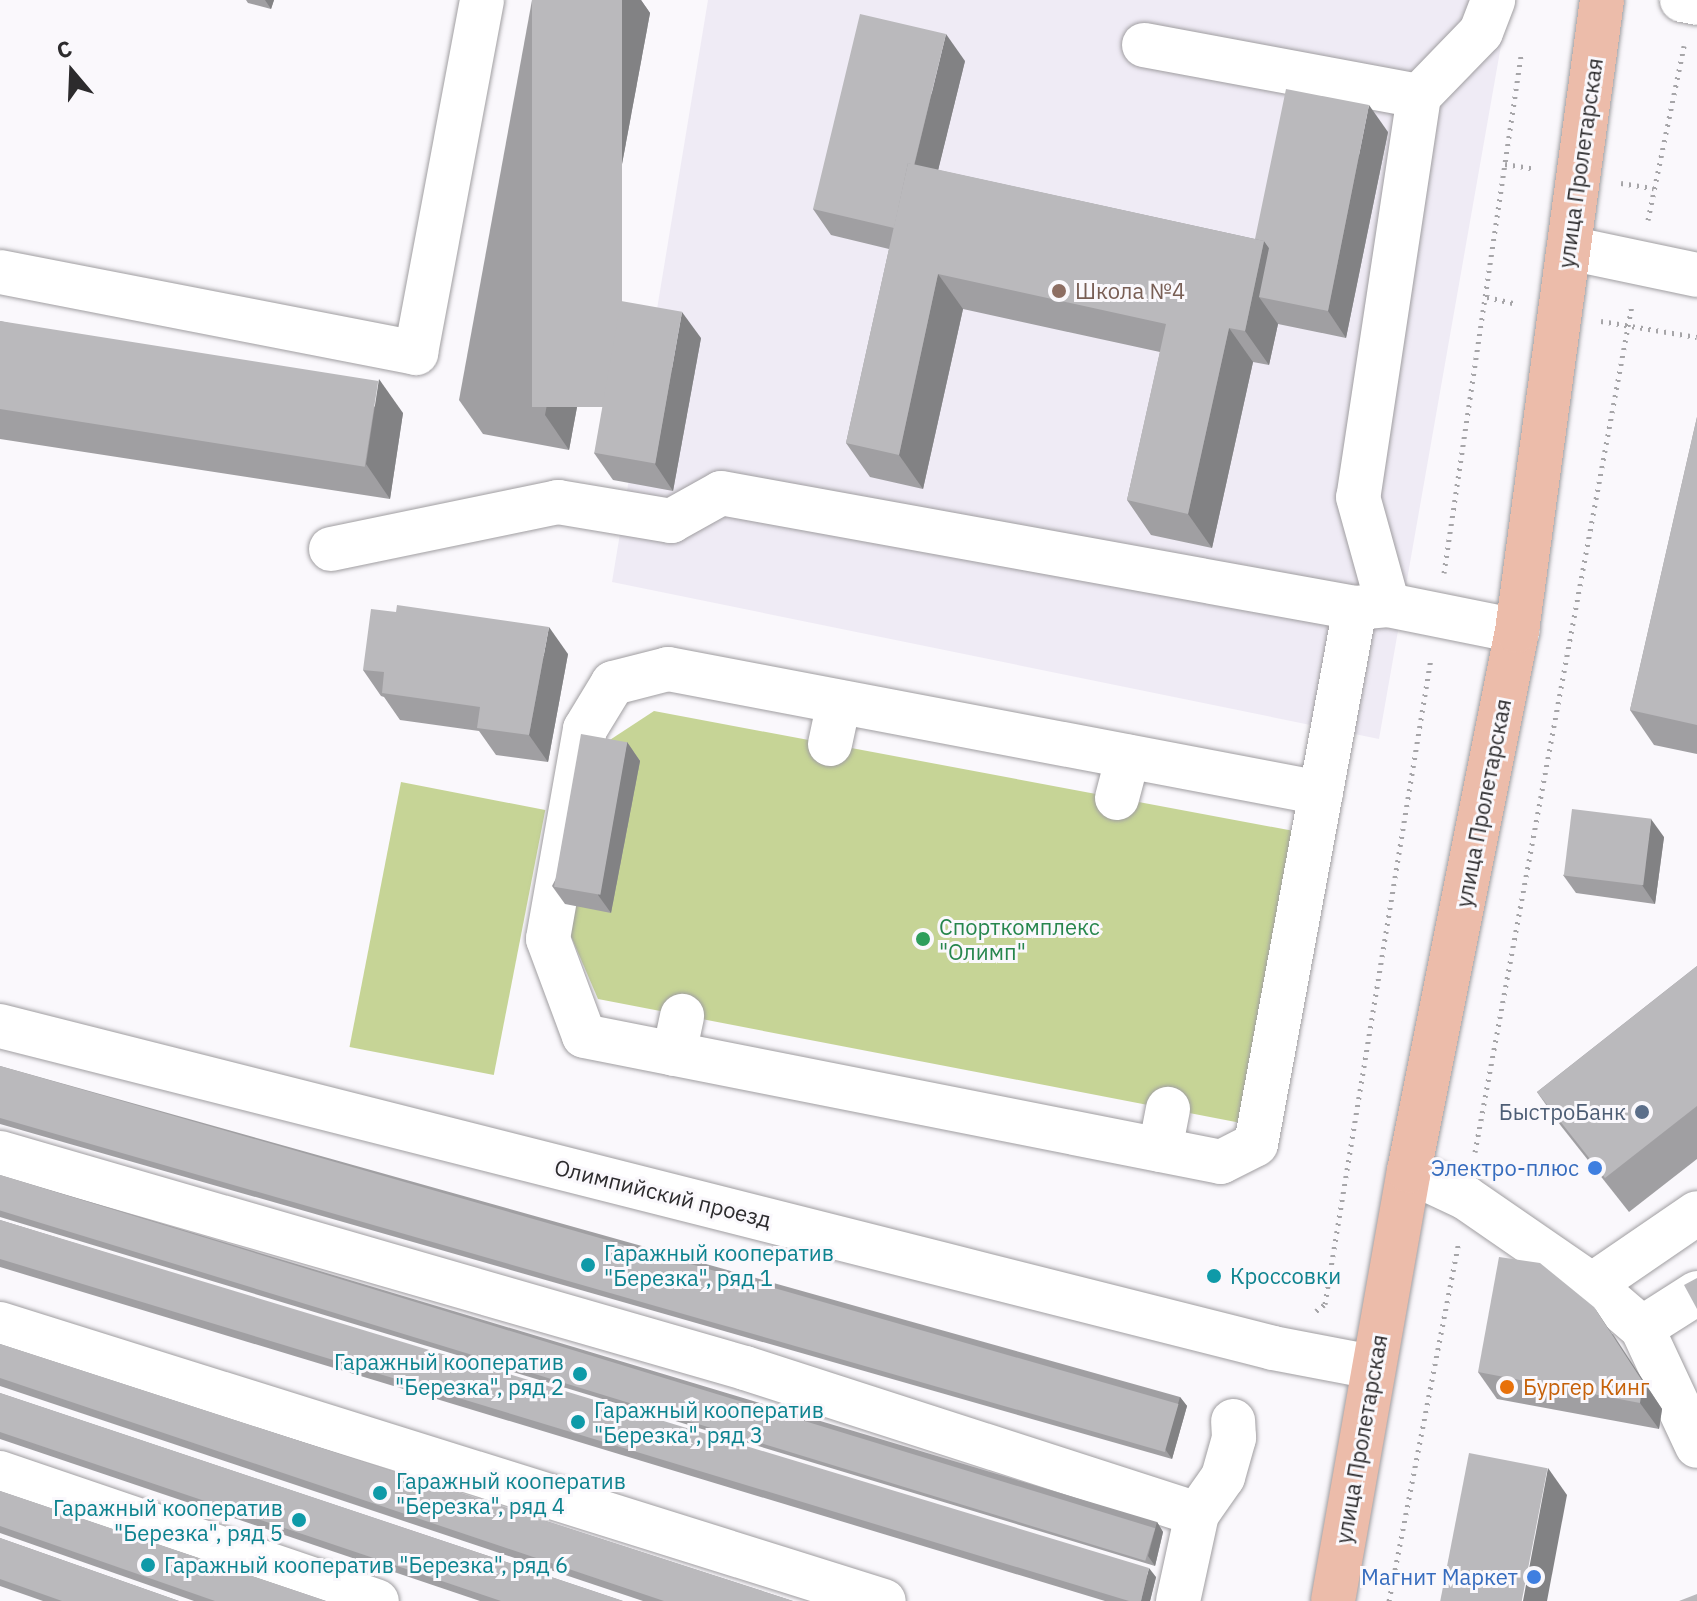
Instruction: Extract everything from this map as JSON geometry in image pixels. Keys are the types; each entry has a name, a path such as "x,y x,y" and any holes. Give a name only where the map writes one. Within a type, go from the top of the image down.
{"main road":[{"name":"улица Пролетарская","path":"1333,1601 1409,1171 1517,631 1602,0"}],"street":[{"path":"0,272 416,353 482,0"},
{"path":"1321,793 668,669 613,683 585,729 548,939 572,969 584,1036 678,1035 1164,1129 1221,1162 1256,1144 1321,793 1371,606 1358,497 1419,96 1481,32 1493,0"},
{"path":"1144,45 1419,96"},
{"path":"1569,248 1697,275"},
{"path":"331,549 558,502 671,521 721,493 1517,631"},
{"path":"830,744 839,702"},
{"path":"1117,798 1128,756"},
{"name":"Олимпийский проезд","path":"0,1026 1273,1348 1373,1367"},
{"path":"0,1153 745,1368 1197,1514"},
{"path":"1409,1171 1466,1198 1592,1285 1642,1328 1697,1446"},
{"path":"1592,1285 1697,1213"},
{"path":"1642,1328 1697,1293"},
{"path":"0,1324 884,1601"},
{"path":"1178,1601 1197,1514 1223,1477 1234,1438 1233,1421"},
{"path":"0,1473 377,1601"}],"path":[{"path":"1389,1601 1691,2"},
{"path":"1273,1348 1325,1304 1438,615 1523,45"}],"shaded area":[{"name":"Школа №4","path":"708,0 1509,0 1379,739 612,582"}],"green space":[{"name":"Спорткомплекс \"Олимп\"","path":"654,711 1294,831 1241,1123 598,999 561,913 593,751"},
{"path":"401,782 545,810 494,1075 349,1047"}],"building":[{"path":"532,0 622,0 622,407 532,407"},
{"path":"860,14 946,34 914,165 908,163 894,228 813,209"},
{"path":"1286,89 1369,105 1328,311 1259,297 1269,248 1264,241 1255,239"},
{"path":"908,163 1264,241 1245,331 1229,328 1188,514 1127,500 1166,324 938,274 899,455 846,443"},
{"path":"621,301 682,312 655,463 594,453"},
{"path":"0,321 378,381 365,467 0,409"},
{"path":"1697,417 1697,725 1630,710"},
{"path":"397,605 549,627 529,735 477,728 480,707 382,693 384,672 363,670 371,609 396,612"},
{"path":"581,734 627,742 600,895 554,887"},
{"path":"1572,809 1651,819 1643,885 1564,876"},
{"path":"1697,966 1697,1106 1605,1178 1537,1092"},
{"name":"Гаражный кооператив \"Березка\", ряд 1","path":"0,1066 1179,1404 1165,1452 0,1118"},
{"name":"Гаражный кооператив \"Березка\", ряд 2","path":"0,1175 1155,1528 1145,1561 0,1211"},
{"name":"Гаражный кооператив \"Березка\", ряд 3","path":"0,1220 1149,1568 1141,1601 1129,1601 0,1259"},
{"path":"1499,1257 1540,1263 1594,1307 1643,1382 1640,1403 1478,1372"},
{"path":"1697,1278 1697,1309 1684,1285"},
{"name":"Гаражный кооператив \"Березка\", ряд 4","path":"0,1344 793,1601 664,1601 0,1378"},
{"name":"Гаражный кооператив \"Березка\", ряд 5","path":"0,1393 623,1601 501,1601 0,1432"},
{"path":"1469,1453 1548,1468 1522,1601 1440,1601"},
{"name":"Гаражный кооператив \"Березка\", ряд 6","path":"0,1491 326,1601 215,1601 0,1526"},
{"path":"0,1538 179,1601 62,1601 0,1579"},
{"path":"1697,1594 1697,1601 1679,1601"}],"place":[{"name":"Школа №4","path":"1059,291"},
{"name":"Спорткомплекс \"Олимп\"","path":"923,939"},
{"name":"БыстроБанк","path":"1642,1112"},
{"name":"Электро-плюс","path":"1595,1168"},
{"name":"Гаражный кооператив \"Березка\", ряд 1","path":"588,1265"},
{"name":"Кроссовки","path":"1214,1276"},
{"name":"Гаражный кооператив \"Березка\", ряд 2","path":"580,1374"},
{"name":"Бургер Кинг","path":"1507,1387"},
{"name":"Гаражный кооператив \"Березка\", ряд 3","path":"578,1422"},
{"name":"Гаражный кооператив \"Березка\", ряд 4","path":"380,1493"},
{"name":"Гаражный кооператив \"Березка\", ряд 5","path":"299,1520"},
{"name":"Гаражный кооператив \"Березка\", ряд 6","path":"148,1565"},
{"name":"Магнит Маркет","path":"1534,1577"}]}
